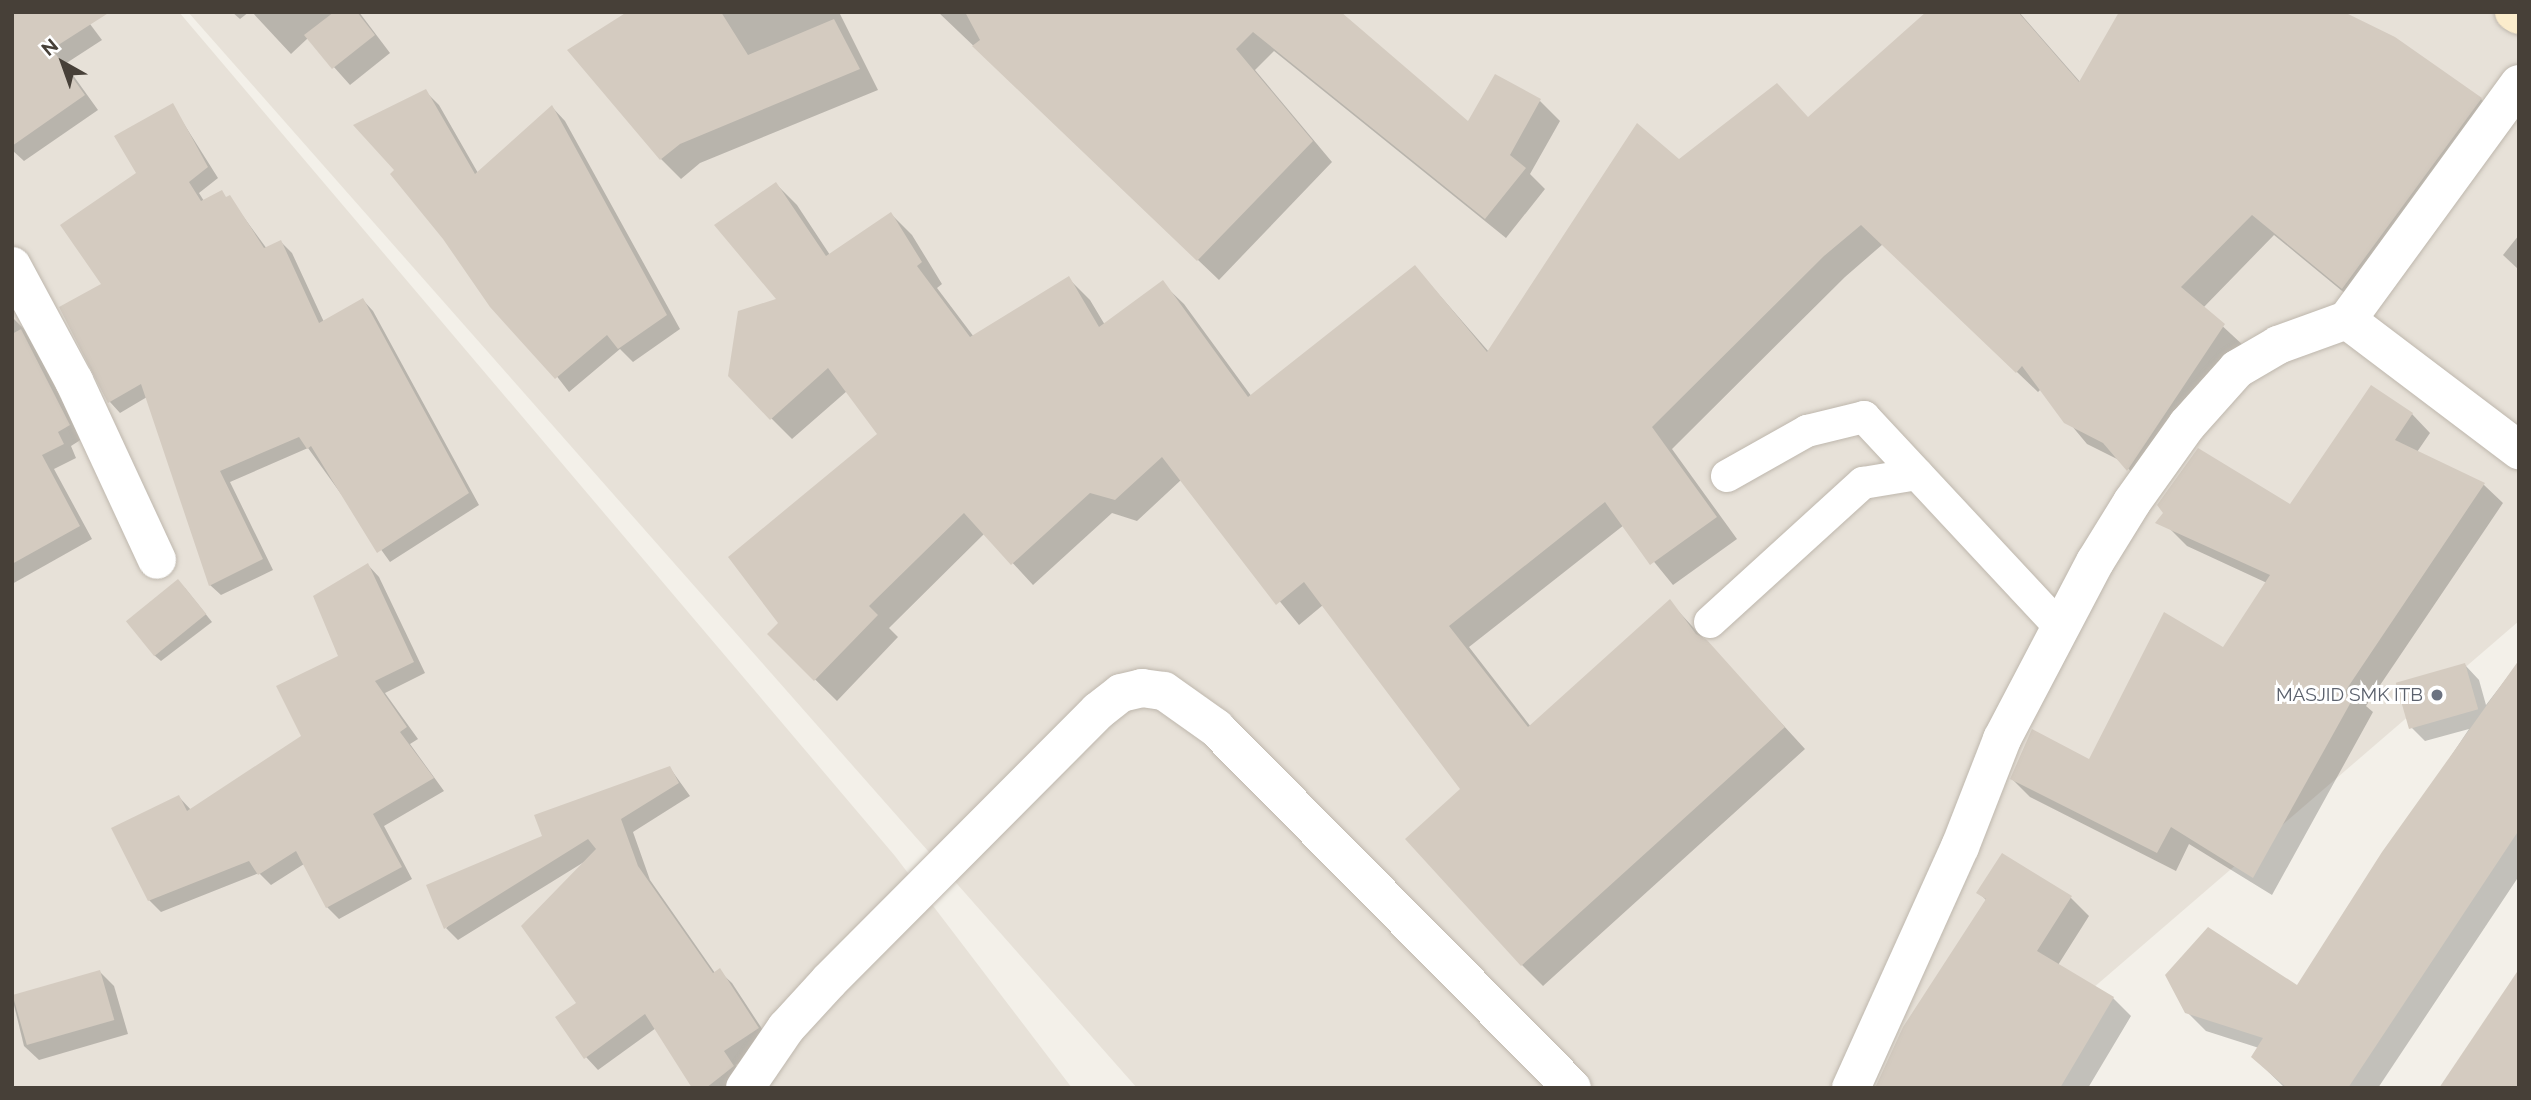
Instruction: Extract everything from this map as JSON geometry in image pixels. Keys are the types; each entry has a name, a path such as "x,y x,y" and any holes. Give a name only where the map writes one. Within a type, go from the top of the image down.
{"main road":[{"path":"2514,12 2519,15"}],"street":[{"path":"1851,1088 1960,846 2002,739 2132,502 2212,394 2237,369 2278,345 2347,320 2519,84"},
{"path":"12,266 74,381 157,560"},
{"path":"2347,320 2519,450"},
{"path":"745,1088 786,1028 829,981 1098,711 1121,693 1143,688 1164,691 1216,728 1572,1088"}],"lane":[{"path":"1727,476 1807,431 1864,417 2061,628"},
{"path":"1710,622 1863,483 1917,474"}],"shaded area":[{"path":"12,12 179,12 895,856 1072,1088 12,1088"},
{"path":"188,12 2519,12 2519,621 1977,1088 1137,1088"}],"building":[{"path":"12,12 110,12 52,49 85,95 12,146"},
{"path":"334,12 357,12 375,35 332,69 304,35"},
{"path":"627,12 721,12 748,55 834,19 860,69 680,144 660,160 567,50"},
{"path":"965,12 1341,12 1468,121 1495,74 1541,99 1510,155 1526,168 1485,219 1253,32 1236,49 1313,141 1197,261 972,46 980,40"},
{"path":"1926,12 2018,12 2079,82 2119,12 2344,12 2395,37 2482,98 2342,289 2252,215 2181,287 2225,324 2127,471 2103,443 2064,423 2022,366 2016,373 1861,225 1824,256 1652,427 1717,517 1650,565 1605,502 1449,626 1528,727 1670,599 1696,634 1707,640 1785,727 1521,966 1405,839 1460,789 1304,582 1276,605 1162,457 1115,500 1090,493 1011,565 964,513 869,606 878,615 814,681 767,634 778,623 728,557 877,434 828,368 770,420 728,376 738,311 776,299 714,225 776,182 826,256 891,212 922,262 917,266 970,337 1069,276 1099,327 1163,280 1248,397 1415,265 1487,352 1637,123 1679,159 1777,83 1808,117"},
{"path":"426,89 475,174 552,105 667,315 618,349 607,335 555,379 490,307 443,239 390,174 394,170 353,125"},
{"path":"173,103 208,167 189,182 201,201 222,190 226,197 230,195 264,248 281,240 319,323 363,298 469,493 377,553 311,446 307,449 299,437 220,471 263,559 209,586 141,384 108,403 59,307 101,284 60,225 136,173 114,136"},
{"path":"21,329 70,425 58,432 64,444 42,455 80,526 12,564 12,334"},
{"path":"2371,385 2413,413 2395,440 2485,483 2342,696 2356,693 2253,878 2171,827 2157,853 2010,779 2032,729 2089,759 2164,612 2223,647 2270,575 2155,523 2163,513 2157,505 2198,448 2290,504"},
{"path":"368,563 414,662 375,681 407,727 400,732 434,778 373,814 402,867 326,908 296,851 258,875 249,861 148,901 111,828 179,795 187,811 301,736 276,686 338,656 313,596"},
{"path":"178,579 206,614 154,656 126,621"},
{"path":"2519,660 2519,830 2348,1088 2287,1088 2251,1057 2263,1038 2185,1013 2165,975 2208,927 2297,985 2382,852"},
{"name":"MASJID SMK ITB","path":"2465,663 2478,709 2409,729 2396,683"},
{"path":"670,766 679,783 621,819 638,866 713,973 720,968 759,1028 724,1051 734,1066 706,1088 692,1088 645,1014 584,1059 555,1017 576,1003 521,926 596,849 588,839 444,929 426,885 542,836 534,815"},
{"path":"2002,853 2072,896 2037,951 2114,997 2060,1088 1875,1088 1903,1027 1986,899 1976,893"},
{"path":"2519,969 2519,1088 2439,1088"},
{"path":"100,970 114,1020 27,1045 13,995"}],"place":[{"name":"MASJID SMK ITB","path":"2437,695"}]}
